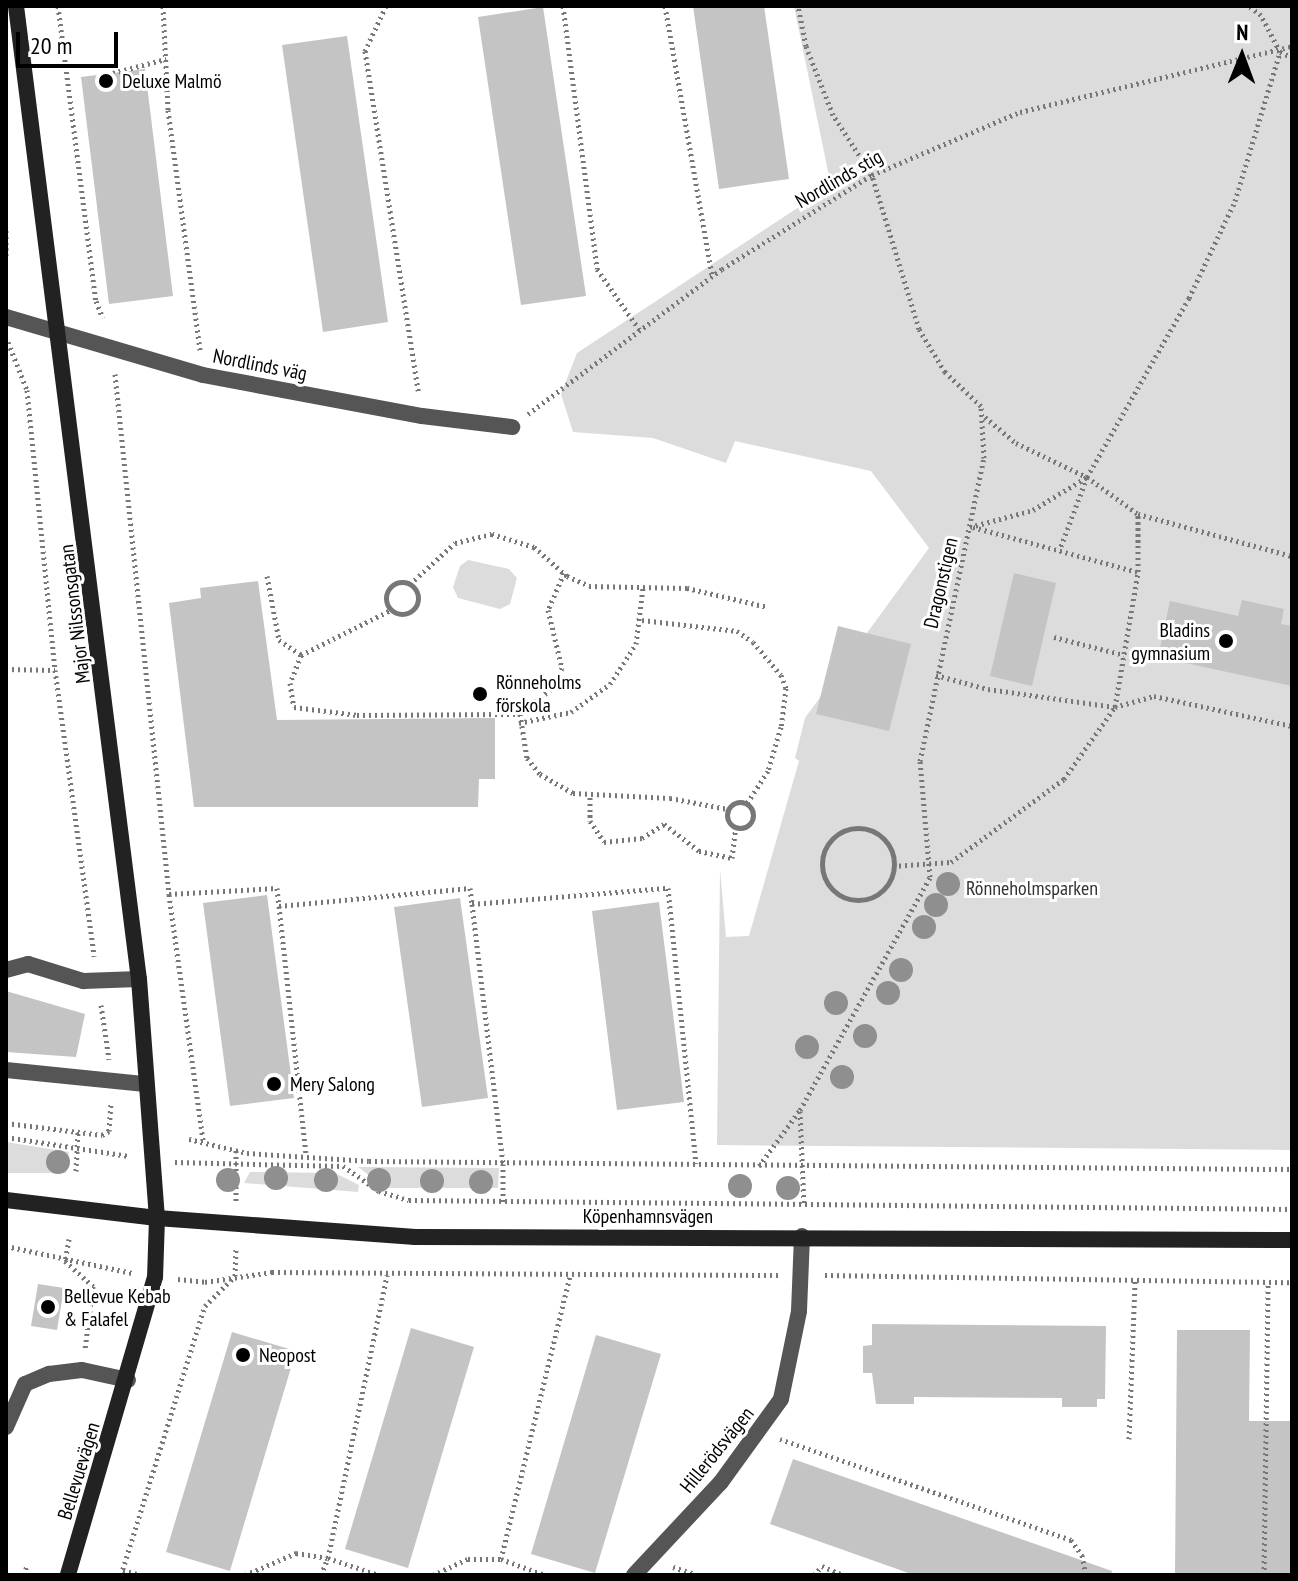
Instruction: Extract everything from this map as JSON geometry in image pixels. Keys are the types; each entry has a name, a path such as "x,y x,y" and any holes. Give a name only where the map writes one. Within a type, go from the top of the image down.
{"street":[{"name":"Major Nilssonsgatan","path":"16,6 139,979 157,1218"},
{"name":"Nordlinds väg","path":"6,317 203,375 422,416 512,427"},
{"path":"6,970 28,964 83,981 139,979"},
{"path":"6,1070 145,1084"},
{"name":"Köpenhamnsvägen","path":"6,1200 157,1218 415,1237 1292,1240"},
{"name":"Bellevuevägen","path":"68,1575 128,1380 155,1277 157,1218"},
{"name":"Hillerödsvägen","path":"634,1575 760,1432 781,1399 792,1359 802,1236"},
{"path":"6,1427 25,1384 49,1374 82,1370 128,1380"}],"path":[{"path":"58,6 96,301 113,351 169,894 203,1140"},
{"path":"163,6 180,226 203,375"},
{"path":"386,6 365,51 422,416"},
{"path":"563,6 597,269 641,332"},
{"path":"665,6 712,276"},
{"path":"798,6 806,46 833,115 872,175 919,329 945,372 981,406 985,417 1016,443 1087,477 1138,514 1292,556"},
{"path":"1249,6 1261,15 1280,52 1292,57"},
{"name":"Nordlinds stig","path":"512,427 712,276 872,175 1020,112 1192,67 1280,52 1292,46"},
{"path":"1060,549 1087,477 1174,326 1235,201 1280,52"},
{"path":"113,73 112,69 166,59"},
{"path":"6,230 6,257"},
{"path":"6,331 27,390 55,670 113,1080 109,1131 78,1131 6,1123"},
{"name":"Dragonstigen","path":"759,1166 800,1110 924,893 932,864 920,761 984,458 985,417"},
{"path":"970,527 1033,510 1087,477"},
{"path":"893,866 951,862 1064,779 1115,707 1138,572 1138,514"},
{"path":"970,527 1138,572"},
{"path":"391,610 386,596 391,586 410,584 455,543 492,534 534,547 564,573 589,586 687,588 768,607"},
{"path":"410,584 417,592 415,608 401,614 391,610 301,655 290,683 294,707 357,715 520,714 559,680 563,655 548,610 564,573"},
{"path":"267,576 279,640 301,655"},
{"path":"519,723 551,719 594,699 625,664 642,620 643,588"},
{"path":"642,620 737,631 753,642 781,675 786,688 781,727 768,771 747,803 752,822 736,827"},
{"path":"1054,637 1124,655"},
{"path":"6,669 55,670"},
{"path":"936,675 988,689 1115,707 1154,696 1292,726"},
{"path":"520,714 519,723 527,758 540,774 590,797 670,798 728,809"},
{"path":"590,797 590,821 604,842 642,838 664,824 699,851 732,858 736,827"},
{"path":"736,827 727,818 728,809 738,801 747,803"},
{"path":"857,828 887,844 893,866 884,888 864,899 831,888 822,866 835,835 857,828"},
{"path":"169,894 277,888 306,1153"},
{"path":"279,906 470,888 503,1164 503,1203"},
{"path":"472,904 668,888 696,1164"},
{"path":"800,1110 805,1166 802,1236"},
{"path":"76,1171 78,1131"},
{"path":"6,1137 199,1165 343,1166 379,1191 409,1200 1292,1209"},
{"path":"189,1139 247,1153 306,1153 369,1161 1292,1169"},
{"path":"65,1261 69,1239"},
{"path":"6,1246 101,1267"},
{"path":"65,1261 93,1286 86,1343"},
{"path":"399,1264 399,1274"},
{"path":"205,1282 235,1276 399,1274 570,1277 800,1275 1292,1282"},
{"path":"321,1575 328,1558 387,1275"},
{"path":"140,1575 122,1573 205,1306 235,1276"},
{"path":"501,1559 570,1277"},
{"path":"1129,1439 1135,1280"},
{"path":"1264,1575 1268,1282"},
{"path":"760,1432 1071,1540 1082,1555 1086,1575"},
{"path":"245,1575 296,1553 328,1558 379,1575"},
{"path":"433,1575 468,1559 501,1559 545,1575"},
{"path":"24,1575 27,1565"},
{"path":"814,1575 822,1566 843,1575"}],"green space":[{"name":"Rönneholmsparken","path":"794,6 1292,6 1292,1150 717,1145 720,869 726,937 749,936 799,761 795,758 805,718 929,548 871,471 735,441 726,463 653,438 573,432 561,394 577,353 831,186"},
{"path":"468,560 509,569 517,578 510,604 500,609 458,598 453,587 460,566"},
{"path":"6,1142 69,1152 66,1173 6,1173"},
{"path":"358,1167 499,1168 498,1188 386,1188"},
{"path":"250,1172 335,1173 359,1185 358,1192 244,1183"}],"building":[{"path":"693,6 764,6 789,179 719,189"},
{"path":"543,7 586,296 521,305 478,17"},
{"path":"347,36 388,322 323,332 282,45"},
{"path":"145,69 173,296 109,304 81,77"},
{"path":"1014,573 1056,583 1032,686 990,676"},
{"name":"Rönneholms förskola","path":"258,581 277,720 495,718 495,779 479,779 478,807 194,807 169,603 201,598 200,588"},
{"name":"Bladins gymnasium","path":"1242,600 1284,609 1281,624 1292,626 1292,686 1158,657 1170,601 1238,616"},
{"path":"838,626 911,644 889,731 816,714"},
{"path":"267,895 294,1098 230,1106 203,903"},
{"path":"460,898 488,1098 422,1107 394,907"},
{"path":"659,902 684,1102 617,1110 592,911"},
{"path":"6,991 85,1014 76,1057 6,1052"},
{"name":"Bellevue Kebab & Falafel","path":"38,1284 64,1288 57,1330 31,1326"},
{"path":"872,1324 1106,1326 1105,1399 1097,1399 1097,1407 1062,1407 1062,1398 914,1397 914,1404 876,1404 872,1373 863,1373 863,1346 872,1345"},
{"path":"411,1328 474,1347 408,1568 345,1549"},
{"path":"1177,1330 1250,1330 1249,1421 1292,1421 1292,1575 1175,1575"},
{"path":"232,1332 296,1351 230,1571 166,1552"},
{"path":"596,1335 661,1354 595,1573 531,1554"},
{"path":"793,1459 1112,1571 1111,1575 914,1575 770,1524"}],"place":[{"name":"Deluxe Malmö","path":"106,81"},
{"name":"Bladins gymnasium","path":"1226,641"},
{"name":"Rönneholms förskola","path":"480,694"},
{"name":"Mery Salong","path":"274,1084"},
{"name":"Bellevue Kebab & Falafel","path":"48,1307"},
{"name":"Neopost","path":"243,1355"}]}
